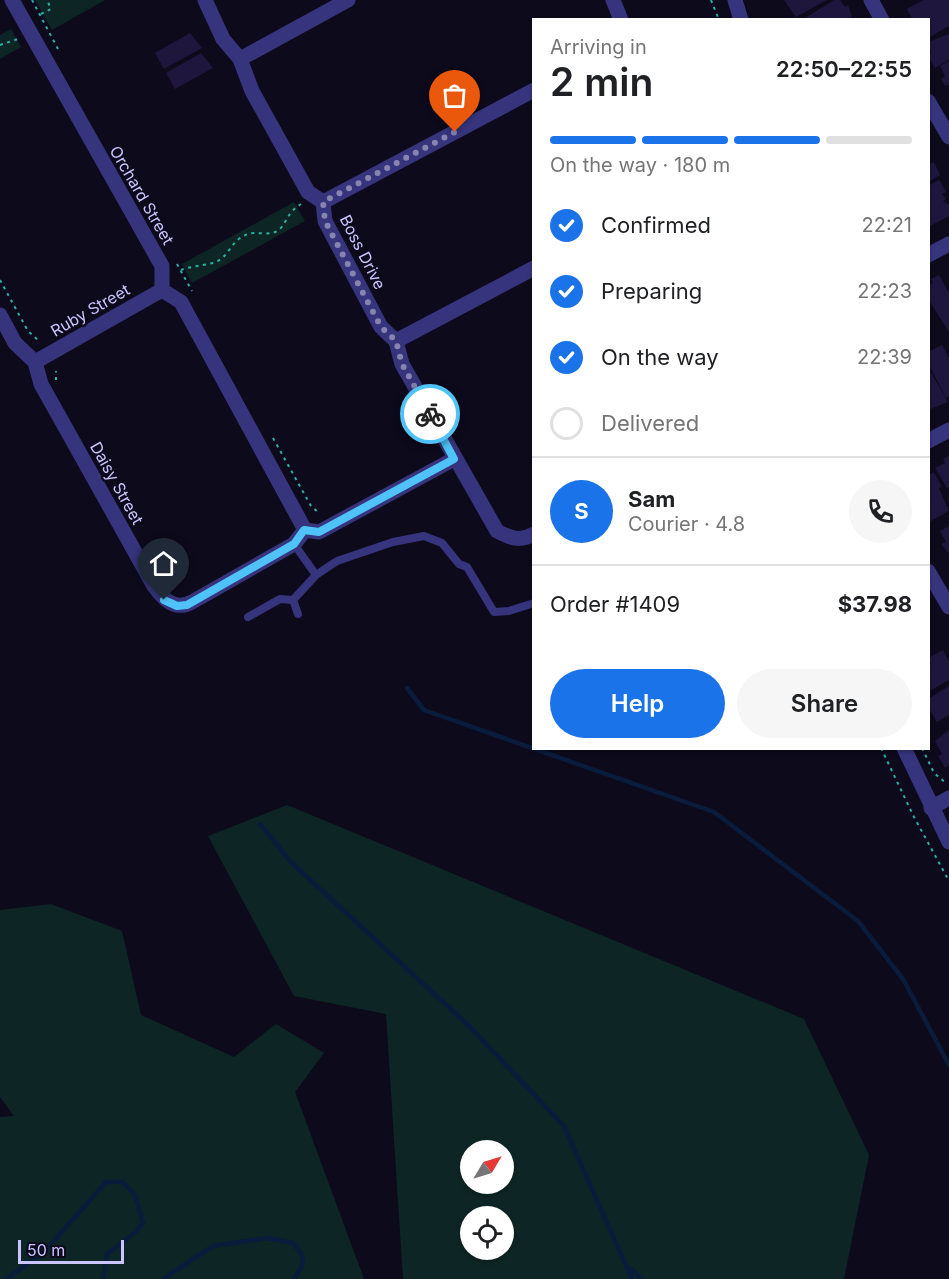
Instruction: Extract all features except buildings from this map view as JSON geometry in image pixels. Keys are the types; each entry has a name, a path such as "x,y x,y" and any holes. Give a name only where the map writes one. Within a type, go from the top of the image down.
{"street":[{"name":"Orchard Street","path":"12,0 162,266 162,290"},
{"name":"Boss Drive","path":"205,0 223,39 240,59 252,91 308,192 323,202 325,221 381,327 396,341 402,364 497,531 511,538 525,539 532,535"},
{"path":"240,59 348,0"},
{"path":"613,0 620,18"},
{"path":"735,0 740,18"},
{"path":"871,0 881,18"},
{"path":"323,202 532,91"},
{"path":"930,104 949,137"},
{"path":"930,254 949,244"},
{"path":"396,341 532,269"},
{"name":"Ruby Street","path":"36,362 162,290"},
{"path":"162,290 181,302 304,530 319,532 454,459"},
{"path":"0,315 15,343 36,362"},
{"name":"Daisy Street","path":"36,362 40,384 164,600 177,606 187,605 294,544 304,530"},
{"path":"930,440 949,430"},
{"path":"930,574 949,607"},
{"path":"905,750 949,842"},
{"path":"931,808 949,798"}],"lane":[{"path":"293,600 316,575 337,561 393,542 424,536 442,543 459,564 467,567 494,612 509,611 532,604"},
{"path":"294,544 301,557 316,575"},
{"path":"248,617 280,598 293,600"},
{"path":"293,600 297,614"}],"path":[{"path":"40,15 51,9 47,0"},
{"path":"711,0 718,18"},
{"path":"195,298 180,270 193,265 214,263 222,259 230,246 242,236 259,232 274,232 280,228 291,211 302,203"},
{"path":"270,433 311,506 318,510 328,527"},
{"path":"882,750 914,817 949,881"},
{"path":"923,750 934,773 949,788"}],"green space":[{"path":"35,0 105,0 52,30"},
{"path":"11,29 21,47 0,59 0,35"},
{"path":"294,202 305,221 192,283 182,264"},
{"path":"287,805 804,1019 869,1155 844,1279 403,1279 386,1014 294,996 208,836"},
{"path":"51,904 122,931 141,1015 234,1057 276,1024 324,1053 295,1092 364,1279 0,1279 0,1117 14,1116 0,1097 0,910"}],"waterway":[{"path":"407,688 424,710 532,748"},
{"path":"538,750 714,812 858,921 903,979 949,1065"},
{"path":"260,824 292,863 468,1025 564,1126 632,1279"},
{"path":"6,1279 44,1252 106,1182 123,1182 135,1195 143,1223 136,1232 107,1254 103,1279"},
{"path":"163,1279 213,1246 267,1238 293,1243 303,1256 302,1266 294,1279"},
{"path":"628,1267 642,1279"}],"way so far":[{"path":"430,414 402,364 396,341 381,327 325,221 323,202 455,132"}],"route":[{"path":"164,600 177,606 187,605 294,544 304,530 319,532 454,459 430,414"}]}
